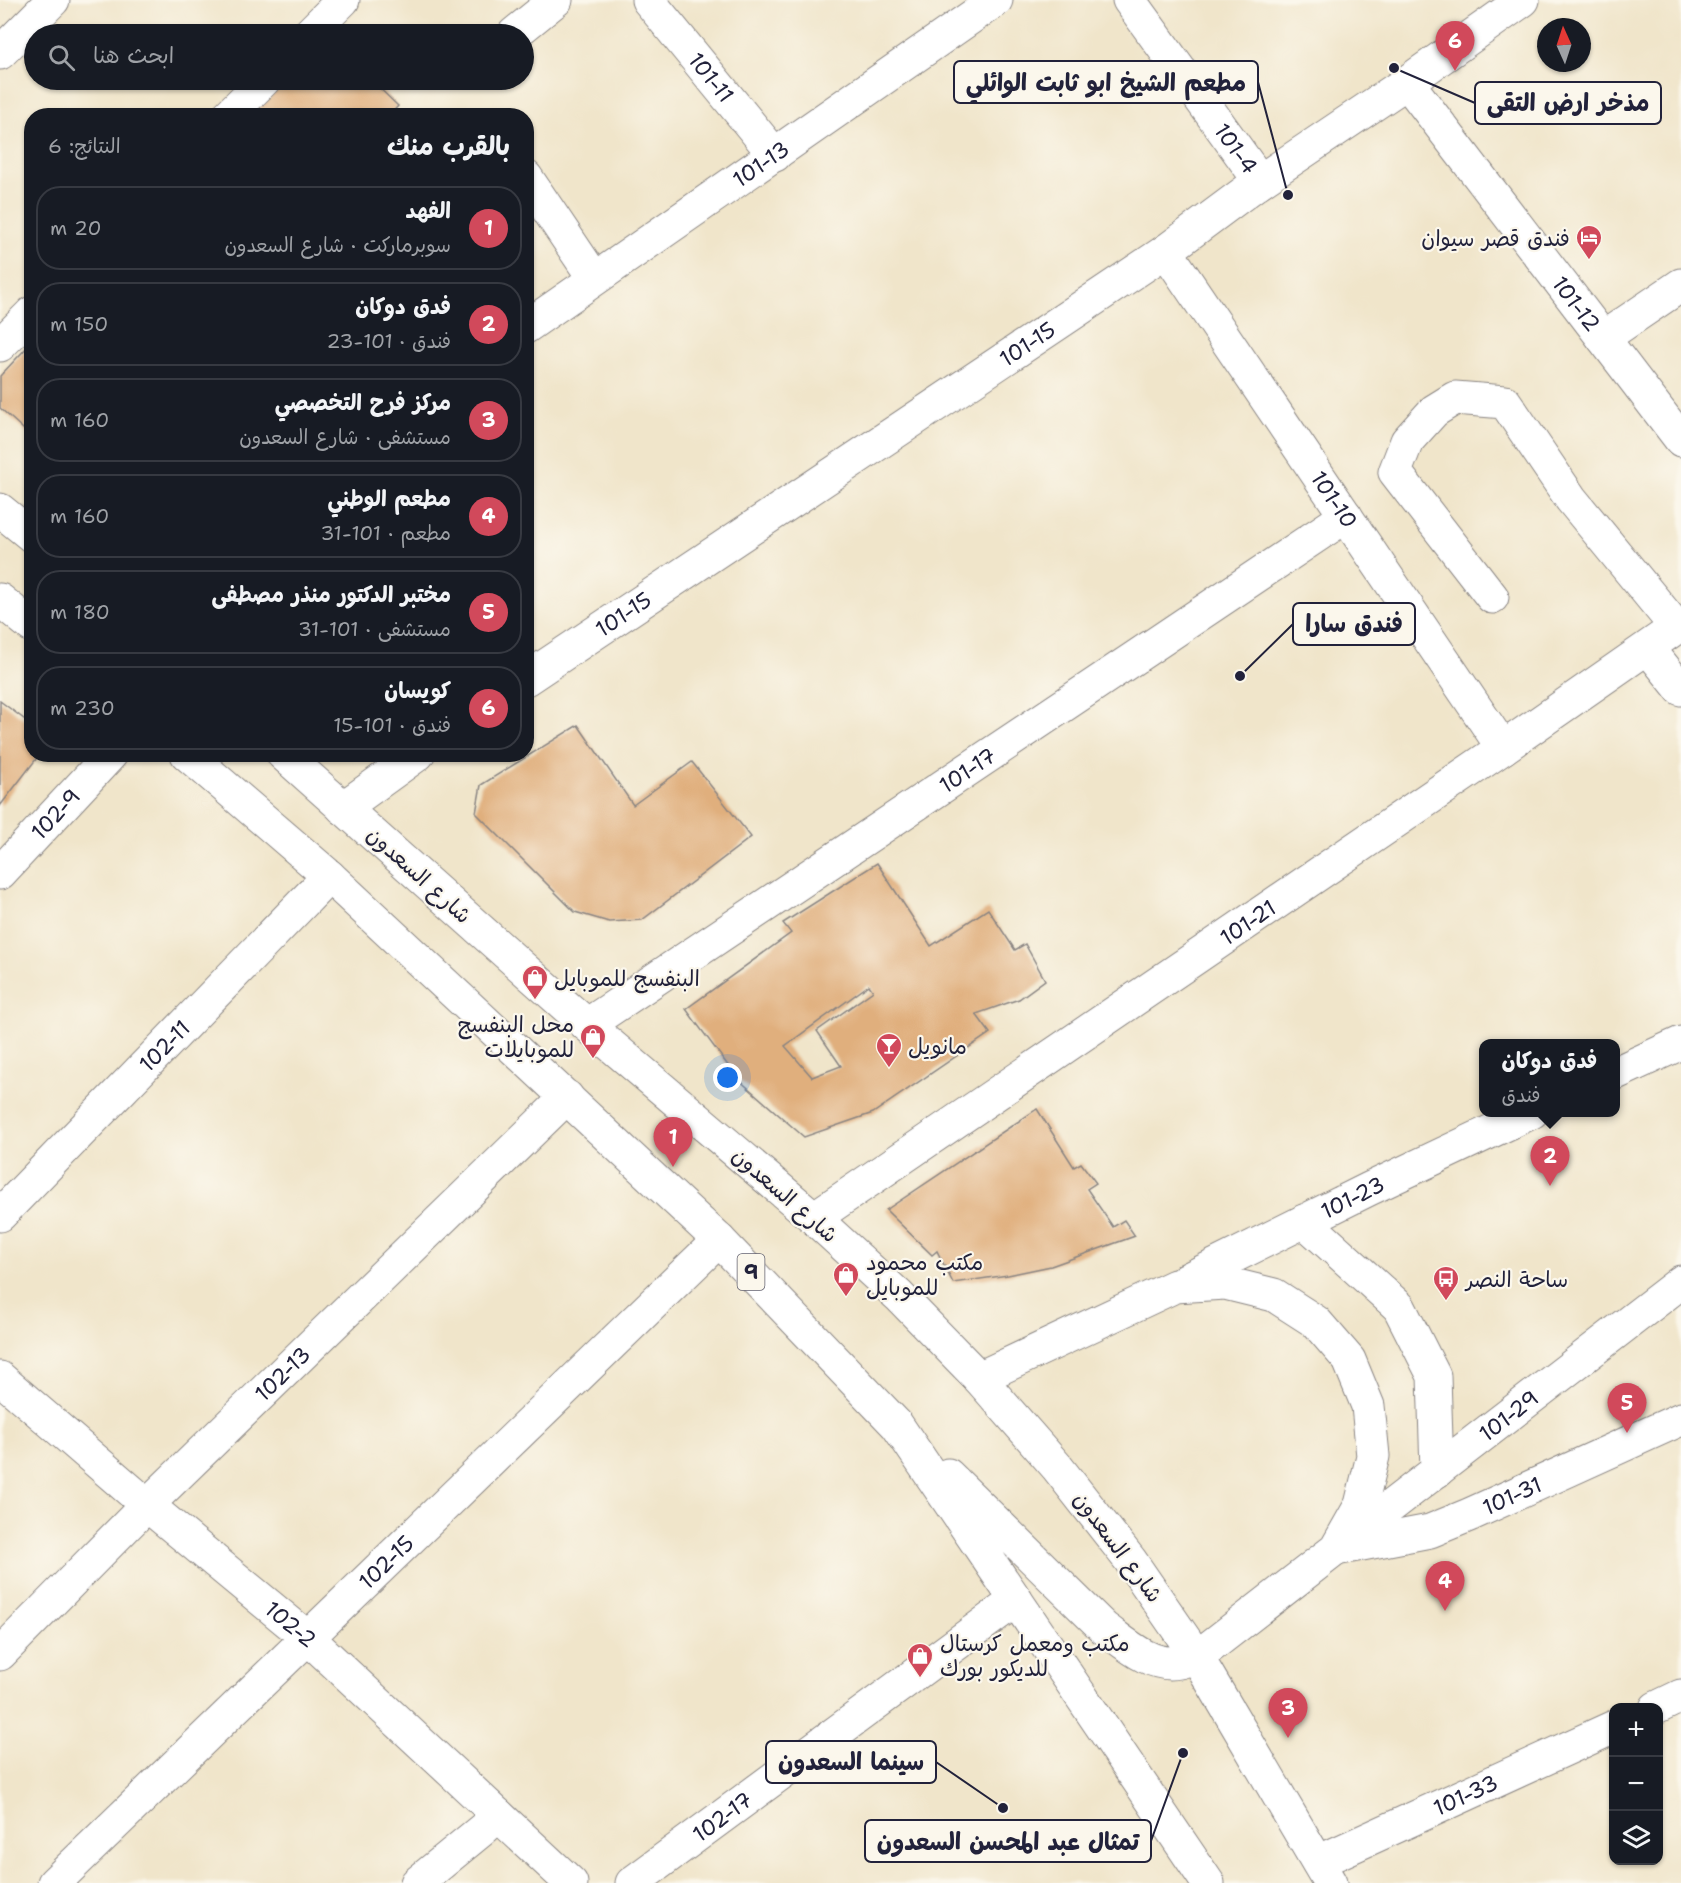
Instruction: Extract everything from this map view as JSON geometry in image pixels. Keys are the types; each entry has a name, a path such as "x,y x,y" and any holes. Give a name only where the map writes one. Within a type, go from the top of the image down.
{"street":[{"path":"29,24 53,0"},
{"path":"319,24 343,0"},
{"path":"526,24 556,0"},
{"name":"101-11","path":"648,0 776,155"},
{"name":"101-13","path":"534,321 996,0"},
{"name":"101-4","path":"1129,0 1260,181"},
{"name":"101-15","path":"534,674 1166,252 1260,181 1523,0"},
{"path":"0,53 24,29"},
{"name":"101-12","path":"1407,82 1681,440"},
{"path":"236,108 254,90"},
{"path":"534,189 594,278"},
{"name":"101-10","path":"1166,252 1503,748"},
{"path":"1603,338 1681,285"},
{"path":"0,345 24,321"},
{"path":"1492,597 1395,472 1407,441 1434,411 1455,398 1504,402 1571,499 1678,626"},
{"path":"0,510 24,530"},
{"name":"101-17","path":"587,1025 1346,516"},
{"path":"0,600 24,620"},
{"name":"101-21","path":"814,1218 1678,626"},
{"path":"1648,648 1681,689"},
{"name":"102-9","path":"0,873 104,762"},
{"name":"9","path":"197,762 329,876 719,1240 897,1425 1208,1883"},
{"name":"شارع السعدون","path":"292,762 587,1025 814,1218 899,1296 979,1378 1057,1467 1130,1560 1197,1657 1324,1872"},
{"path":"343,808 407,762"},
{"name":"102-11","path":"0,1215 329,876"},
{"path":"1620,1071 1681,1043"},
{"name":"102-13","path":"0,1654 147,1505 567,1097"},
{"name":"101-23","path":"1175,1286 1304,1221 1524,1117"},
{"path":"1304,1221 1399,1307 1434,1376 1437,1471"},
{"name":"102-15","path":"54,1883 719,1240"},
{"name":"101-29","path":"1336,1549 1681,1282"},
{"path":"897,1425 1113,1634 1153,1660 1177,1663 1197,1657 1336,1549 1361,1505 1372,1456 1368,1406 1349,1360 1316,1322 1274,1295 1225,1283 1175,1286 979,1378"},
{"name":"102-2","path":"0,1378 147,1505 308,1638 571,1883"},
{"name":"101-31","path":"1336,1549 1430,1531 1681,1419"},
{"name":"102-17","path":"632,1883 1016,1600"},
{"path":"1663,1704 1681,1696"},
{"name":"101-33","path":"1324,1872 1609,1730"},
{"path":"417,1883 498,1815"}],"building":[{"path":"276,90 381,90 398,106 396,108 259,108"},
{"path":"24,350 24,430 0,408 0,376"},
{"path":"0,701 24,719 24,762 34,762 0,806"},
{"path":"578,725 633,805 692,762 751,837 642,920 609,922 575,912 476,813 481,785 518,762 534,762 534,752"},
{"path":"877,863 931,946 988,909 1015,950 1025,944 1045,980 1019,999 976,1014 990,1033 873,1113 804,1137 738,1079 686,1009 791,933 783,923","holes":["869,985 873,991 817,1031 841,1066 812,1077 785,1046"]},
{"path":"1037,1109 1074,1167 1081,1163 1096,1183 1087,1189 1113,1227 1124,1220 1135,1236 1051,1266 953,1283 937,1251 932,1255 886,1210"}],"place":[{"name":"مذخر ارض التقى","path":"1394,68"},
{"name":"كويسان","path":"1455,71"},
{"name":"مطعم الشيخ ابو ثابت الوائلي","path":"1288,195"},
{"name":"فندق قصر سيوان","path":"1589,261"},
{"name":"فندق سارا","path":"1240,676"},
{"name":"البنفسج للموبايل","path":"535,1001"},
{"name":"محل البنفسج للموبايلات","path":"593,1060"},
{"name":"مانويل","path":"889,1069"},
{"name":"الفهد","path":"673,1167"},
{"name":"فدق دوكان","path":"1550,1186"},
{"name":"مكتب محمود للموبايل","path":"846,1298"},
{"name":"ساحة النصر","path":"1446,1302"},
{"name":"مختبر الدكتور منذر مصطفى","path":"1627,1433"},
{"name":"مطعم الوطني","path":"1445,1611"},
{"name":"مكتب ومعمل كرستال للديكور بورك","path":"920,1679"},
{"name":"مركز فرح التخصصي","path":"1288,1738"},
{"name":"تمثال عبد المحسن السعدون","path":"1183,1753"},
{"name":"سينما السعدون","path":"1003,1808"}]}
